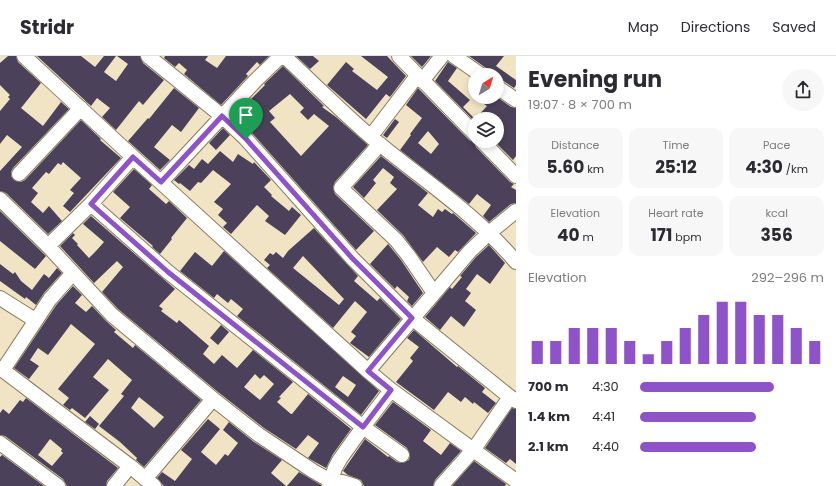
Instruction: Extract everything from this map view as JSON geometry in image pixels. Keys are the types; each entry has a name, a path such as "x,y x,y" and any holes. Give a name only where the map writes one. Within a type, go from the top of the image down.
{"street":[{"path":"24,56 368,371 391,390 516,481"},
{"path":"148,56 222,116 246,139 352,258 412,318 513,399 474,449 441,486"},
{"path":"399,56 468,127"},
{"path":"434,293 396,240 341,188 419,78 442,56"},
{"path":"454,56 471,68"},
{"path":"161,182 222,116 285,57 376,140 489,233 516,262"},
{"path":"504,92 516,100"},
{"path":"19,174 81,108"},
{"path":"489,148 516,176"},
{"path":"48,246 91,204 133,157"},
{"path":"0,199 48,246 112,315 213,399 259,435 330,483 342,482 355,486"},
{"path":"91,204 168,272 363,427 402,455"},
{"path":"368,371 470,252 489,233 516,211"},
{"path":"73,273 50,299 1,369 150,482 213,399"},
{"path":"0,298 36,320"},
{"path":"330,483 334,468 391,390"},
{"path":"1,445 58,486"},
{"path":"114,486 130,466"}],"building":[{"path":"8,56 16,56 18,62 41,83 21,108 43,126 61,102 69,109 13,168 11,176 14,180 21,182 25,180 81,120 101,139 100,140 121,158 70,212 63,206 74,193 70,190 81,178 63,162 61,165 58,163 49,174 46,172 32,188 38,193 31,202 43,213 49,206 62,221 48,234 6,193 0,191 0,171 22,147 7,135 0,144 0,111 10,99 8,97 10,95 0,85 0,63"},
{"path":"37,56 81,56 95,67 104,56 116,56 104,72 116,81 128,64 117,56 140,56 143,63 164,80 143,105 139,101 116,130 102,117 110,108 97,98 91,106"},
{"path":"165,56 208,56 205,60 217,68 226,56 269,56 260,65 257,62 246,74 248,76 221,105 184,74 187,70 179,63 175,67 164,58"},
{"path":"296,56 313,56 319,61 310,69"},
{"path":"361,56 387,56 406,76 390,97 386,94 366,119 327,85 346,62 354,69 352,71 377,90 388,77"},
{"path":"411,56 431,56 422,67"},
{"path":"469,56 504,56 496,66 499,68 486,68"},
{"path":"448,62 457,68 448,81 468,98 468,102 463,107 468,112 468,115 435,81"},
{"path":"283,66 324,106 322,107 336,117 368,145 335,182 333,187 335,194 374,231 356,250 252,133 234,116 265,85 264,84","holes":["290,94 304,108 300,112 308,120 314,114 329,126 301,156 270,122 275,118 269,111"]},
{"path":"504,72 516,80 516,85 514,88 504,81"},
{"path":"174,88 199,108 181,132 172,125 154,147 170,160 160,170 128,141 148,118 149,119"},
{"path":"418,88 468,139 468,148 477,148 510,182 514,184 511,187 516,190 516,203 511,204 489,222 483,216 491,205 477,194 469,204 400,150 422,118 406,105","holes":["428,131 439,144 431,154 418,143"]},
{"path":"504,102 511,107 516,108 516,156 513,160 501,148 504,148 504,112 481,112 487,106 484,104 504,104"},
{"path":"395,119 399,122 387,138 383,135"},
{"path":"223,128 230,135 216,150 209,143"},
{"path":"220,151 233,162 238,154 253,164 254,162 271,180 264,187 272,195 271,196 289,211 292,207 301,215 285,235 265,221 269,216 257,205 231,234 223,227 227,223 218,215 223,209 214,202 231,184 213,170 201,183 198,182 190,191 174,180 189,165 194,169 202,159 208,164"},
{"path":"381,156 428,193 418,205 433,217 438,209 442,212 445,209 452,214 453,213 476,233 458,252 455,250 449,257 437,247 423,262 403,235 377,210 397,189 390,183 394,177 383,168 373,180 376,183 364,198 353,187"},
{"path":"134,169 152,185 149,189 166,204 169,201 187,218 160,254 152,247 153,246 120,218 130,207 113,192"},
{"path":"0,211 46,256 35,269 0,241"},
{"path":"91,216 175,289 159,306 163,309 161,311 177,323 179,320 209,346 203,354 214,364 222,355 237,368 253,350 293,382 279,397 281,398 277,402 291,414 308,394 351,429 333,454 326,468 308,458 319,443 308,435 296,449 264,428 118,309 102,292 123,267 117,261 94,283 60,246 73,233 75,235 72,238 89,258 104,242 83,224","holes":["255,374 260,379 264,375 274,384 260,400 244,387"]},
{"path":"314,228 358,276 354,281 377,301 380,298 401,319 369,357 350,343 356,336 351,332 367,312 355,301 333,328 267,268 270,265 264,260 270,253 273,255 276,252 283,258 288,251","holes":["303,256 344,299 339,305 293,268"]},
{"path":"388,244 401,260 423,293 412,306 407,301 409,297 397,286 395,289 370,264"},
{"path":"489,245 505,263 490,284 477,274 466,289 471,293 465,301 476,310 464,327 451,316 440,330 425,317 450,287 452,289 462,277 460,276 476,257"},
{"path":"224,251 379,391 361,415 237,316 243,309 231,299 228,303 217,294 214,298 180,271 195,252 212,266","holes":["343,376 356,385 348,397 335,387"]},
{"path":"0,264 13,274 15,272 21,281 32,290 44,274 49,278 57,268 62,273 44,293 36,305 0,281"},
{"path":"73,286 82,295 75,303 86,312 92,306 116,330 114,332 133,348 135,345 201,400 144,467 120,442 99,426 124,396 121,394 132,380 108,359 93,377 109,390 85,418 72,408 70,410 63,405 69,398 58,389 95,344 71,324 48,355 38,348 30,360 39,366 29,379 14,368 57,304","holes":["139,397 164,417 154,428 131,408"]},
{"path":"221,325 229,332 218,345 210,338"},
{"path":"414,330 457,367 458,366 485,388 482,392 496,403 488,413 465,397 461,402 448,392 434,410 396,382 413,361 410,358 419,347 407,338"},
{"path":"26,398 118,468 107,481 106,486 67,486 63,479 5,436 0,435 0,413 3,409 9,414 20,400 23,402","holes":["50,439 62,449 61,451 63,453 52,466 38,455"]},
{"path":"393,402 431,430 423,441 441,455 450,443 461,451 435,480 433,486 364,486 361,480 348,475 343,471 365,439 397,462 402,463 409,460 410,455 407,448 375,425"},
{"path":"512,408 516,409 516,464 510,459 506,463 485,448"},
{"path":"90,416 99,424 95,429 85,422"},
{"path":"208,419 220,429 201,452 216,465 225,454 228,456 238,443 223,430 229,422 254,442 282,460 271,473 286,486 164,486 157,478 162,472 175,481 192,459 181,450"},
{"path":"2,455 44,486 0,486 0,457"},
{"path":"474,461 506,484 505,486 452,486"},
{"path":"299,472 321,485 321,486 287,486"}],"route":[{"path":"222,116 246,139 352,258 412,318 368,371 391,390 363,427 168,272 91,204 133,157 161,182 222,116"}]}
